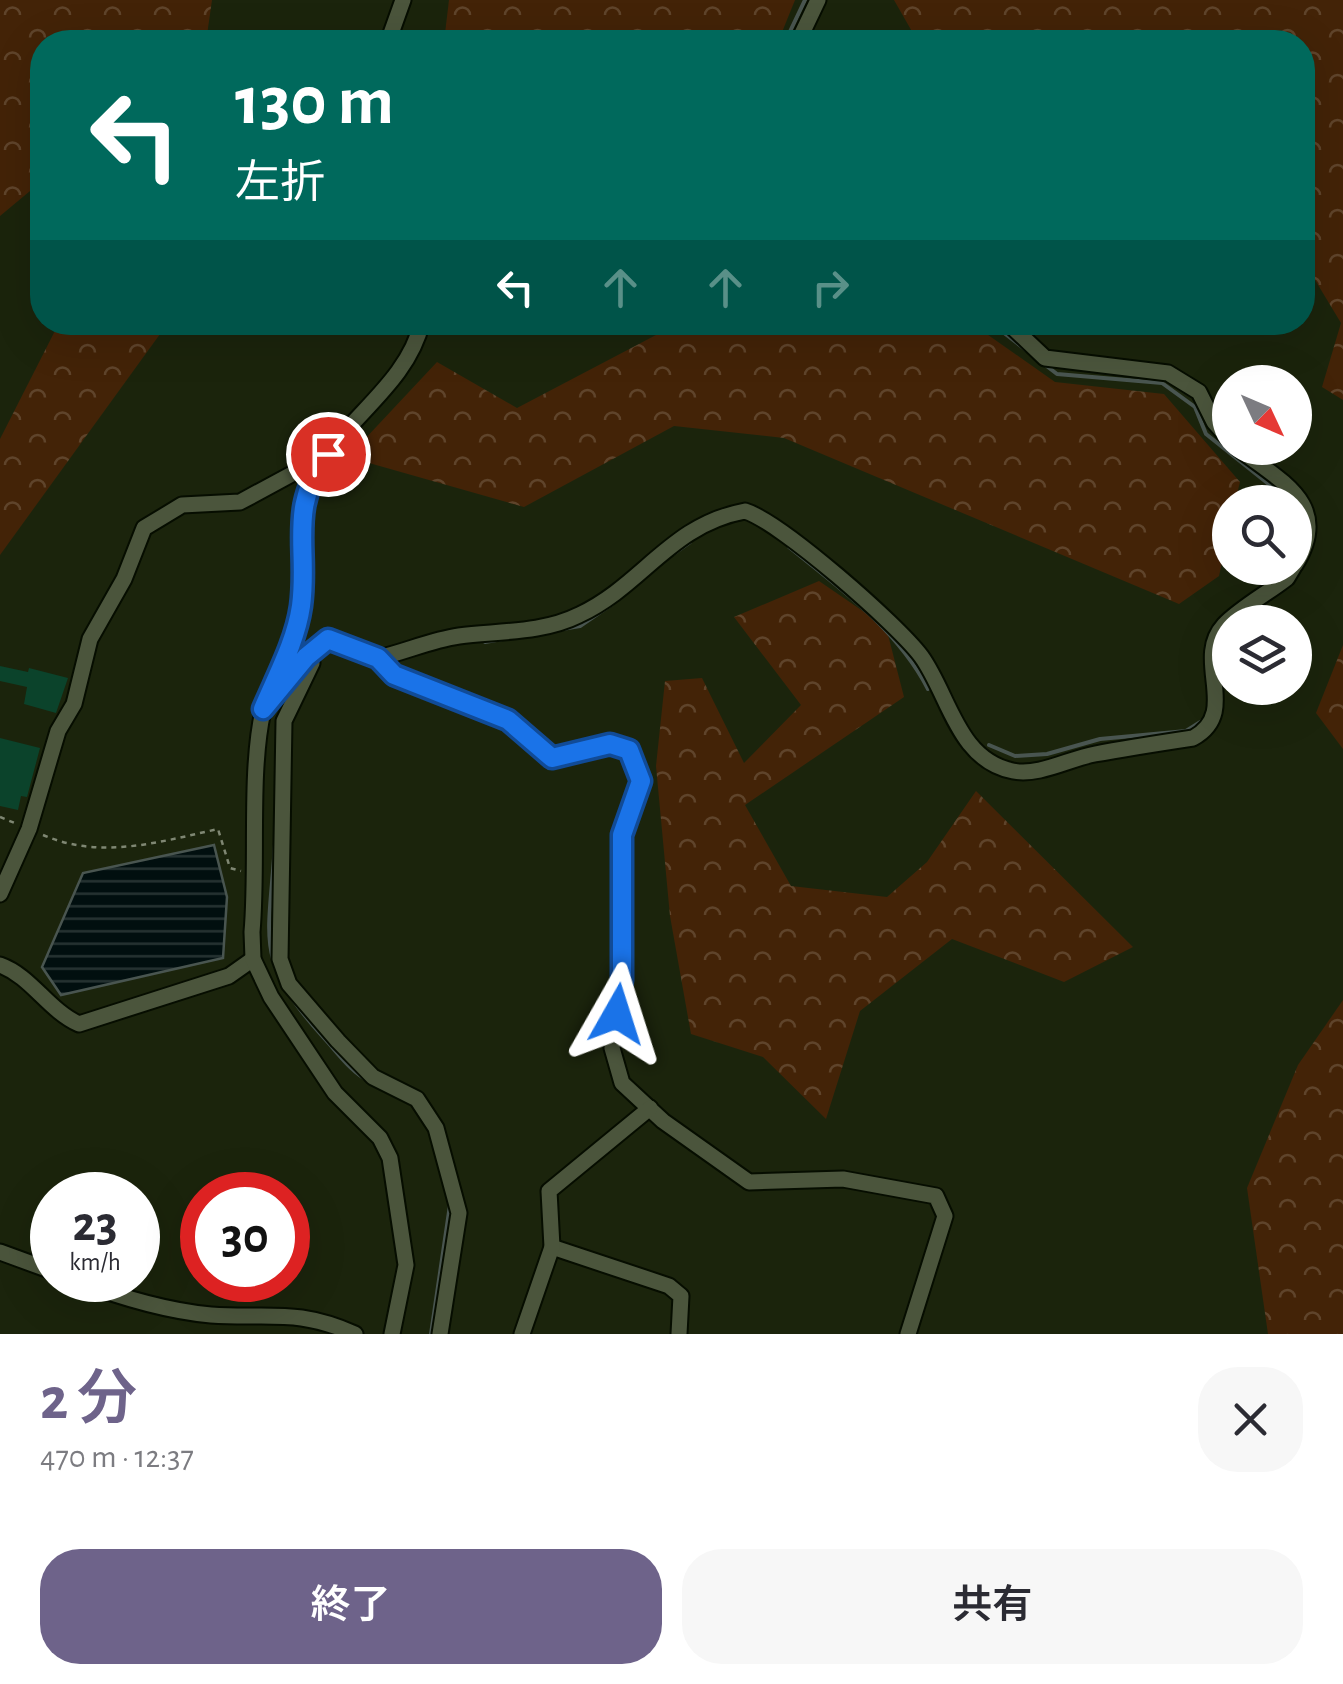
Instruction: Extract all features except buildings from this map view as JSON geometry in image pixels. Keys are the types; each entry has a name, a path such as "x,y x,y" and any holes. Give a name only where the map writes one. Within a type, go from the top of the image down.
{"street":[{"path":"392,30 403,0"},
{"path":"804,30 818,0"},
{"path":"392,1334 406,1265 390,1158 380,1138 322,1075 271,996 253,958 263,709 300,610 300,517 305,498 328,454 404,367 417,335"},
{"path":"1021,335 1046,358 1168,373 1199,392 1212,418"},
{"path":"0,894 29,828 58,731 74,704 90,638 124,579 144,528 182,505 240,502 328,454"},
{"path":"1260,465 1286,485"},
{"path":"378,658 456,637 560,624 612,596 664,548 699,525 746,511 774,523 904,636 923,659 956,726 973,746 1009,770 1026,772 1093,754 1193,738 1207,730 1215,718 1214,647 1224,626 1278,585"},
{"path":"263,709 306,657 328,639"},
{"path":"328,639 378,658 394,675 508,720 552,758 610,744 629,750 641,781 622,835 622,980 612,1048 622,1083 706,1155 749,1182 843,1179 936,1196 945,1216 908,1334"},
{"path":"328,639 302,680 284,722 280,959 289,984 338,1041 372,1076 417,1099 436,1128 459,1213 440,1334"},
{"path":"0,965 13,970 62,1016 79,1024 229,976 253,958"},
{"path":"522,1334 552,1247 549,1191 650,1108"},
{"path":"552,1247 669,1286 681,1296 680,1334"},
{"path":"0,1252 30,1263"},
{"path":"154,1302 212,1315 289,1313 322,1319 355,1334"}],"path":[{"path":"0,817 88,847 124,849 218,829 230,868 258,870"}],"green space":[{"path":"0,0 212,0 208,30 30,30 30,191 0,216"},
{"path":"449,0 795,0 783,30 445,30"},
{"path":"894,0 1343,0 1343,400 1322,387 1341,323 1315,280 1315,30 911,30"},
{"path":"53,335 159,335 0,555 0,439"},
{"path":"656,335 988,335 1055,382 1164,394 1212,450 1212,465 1225,465 1240,482 1212,485 1212,581 1179,604 784,438 674,426 524,507 348,457 437,362 517,408"},
{"path":"819,581 886,627 904,697 745,805 791,886 887,897 927,862 976,791 1133,947 1064,982 952,939 860,1011 826,1119 763,1057 691,1034 670,916 656,766 665,681 702,678 744,763 801,705 734,617"},
{"path":"1343,645 1343,749 1316,713"},
{"path":"1343,1000 1343,1334 1268,1334 1247,1188 1298,1065"}],"shaded area":[{"path":"214,845 227,897 223,958 61,995 42,967 83,873"}],"waterway":[{"path":"791,30 805,0"},
{"path":"1007,335 1057,374 1162,383 1195,407 1206,434 1270,485"},
{"path":"673,554 690,542"},
{"path":"789,547 884,629 901,647 928,689"},
{"path":"485,642 580,626 612,604"},
{"path":"989,745 1015,756 1047,754 1100,739 1186,731 1202,721"},
{"path":"275,844 269,928 276,968 301,1011 345,1062 369,1081"},
{"path":"431,1334 450,1205"}],"route":[{"path":"328,454 314,475 300,517 300,610 263,709 306,657 328,639 348,643 378,658 394,675 508,720 552,758 610,744 629,750 641,781 622,835 622,980 617,1014"}]}
